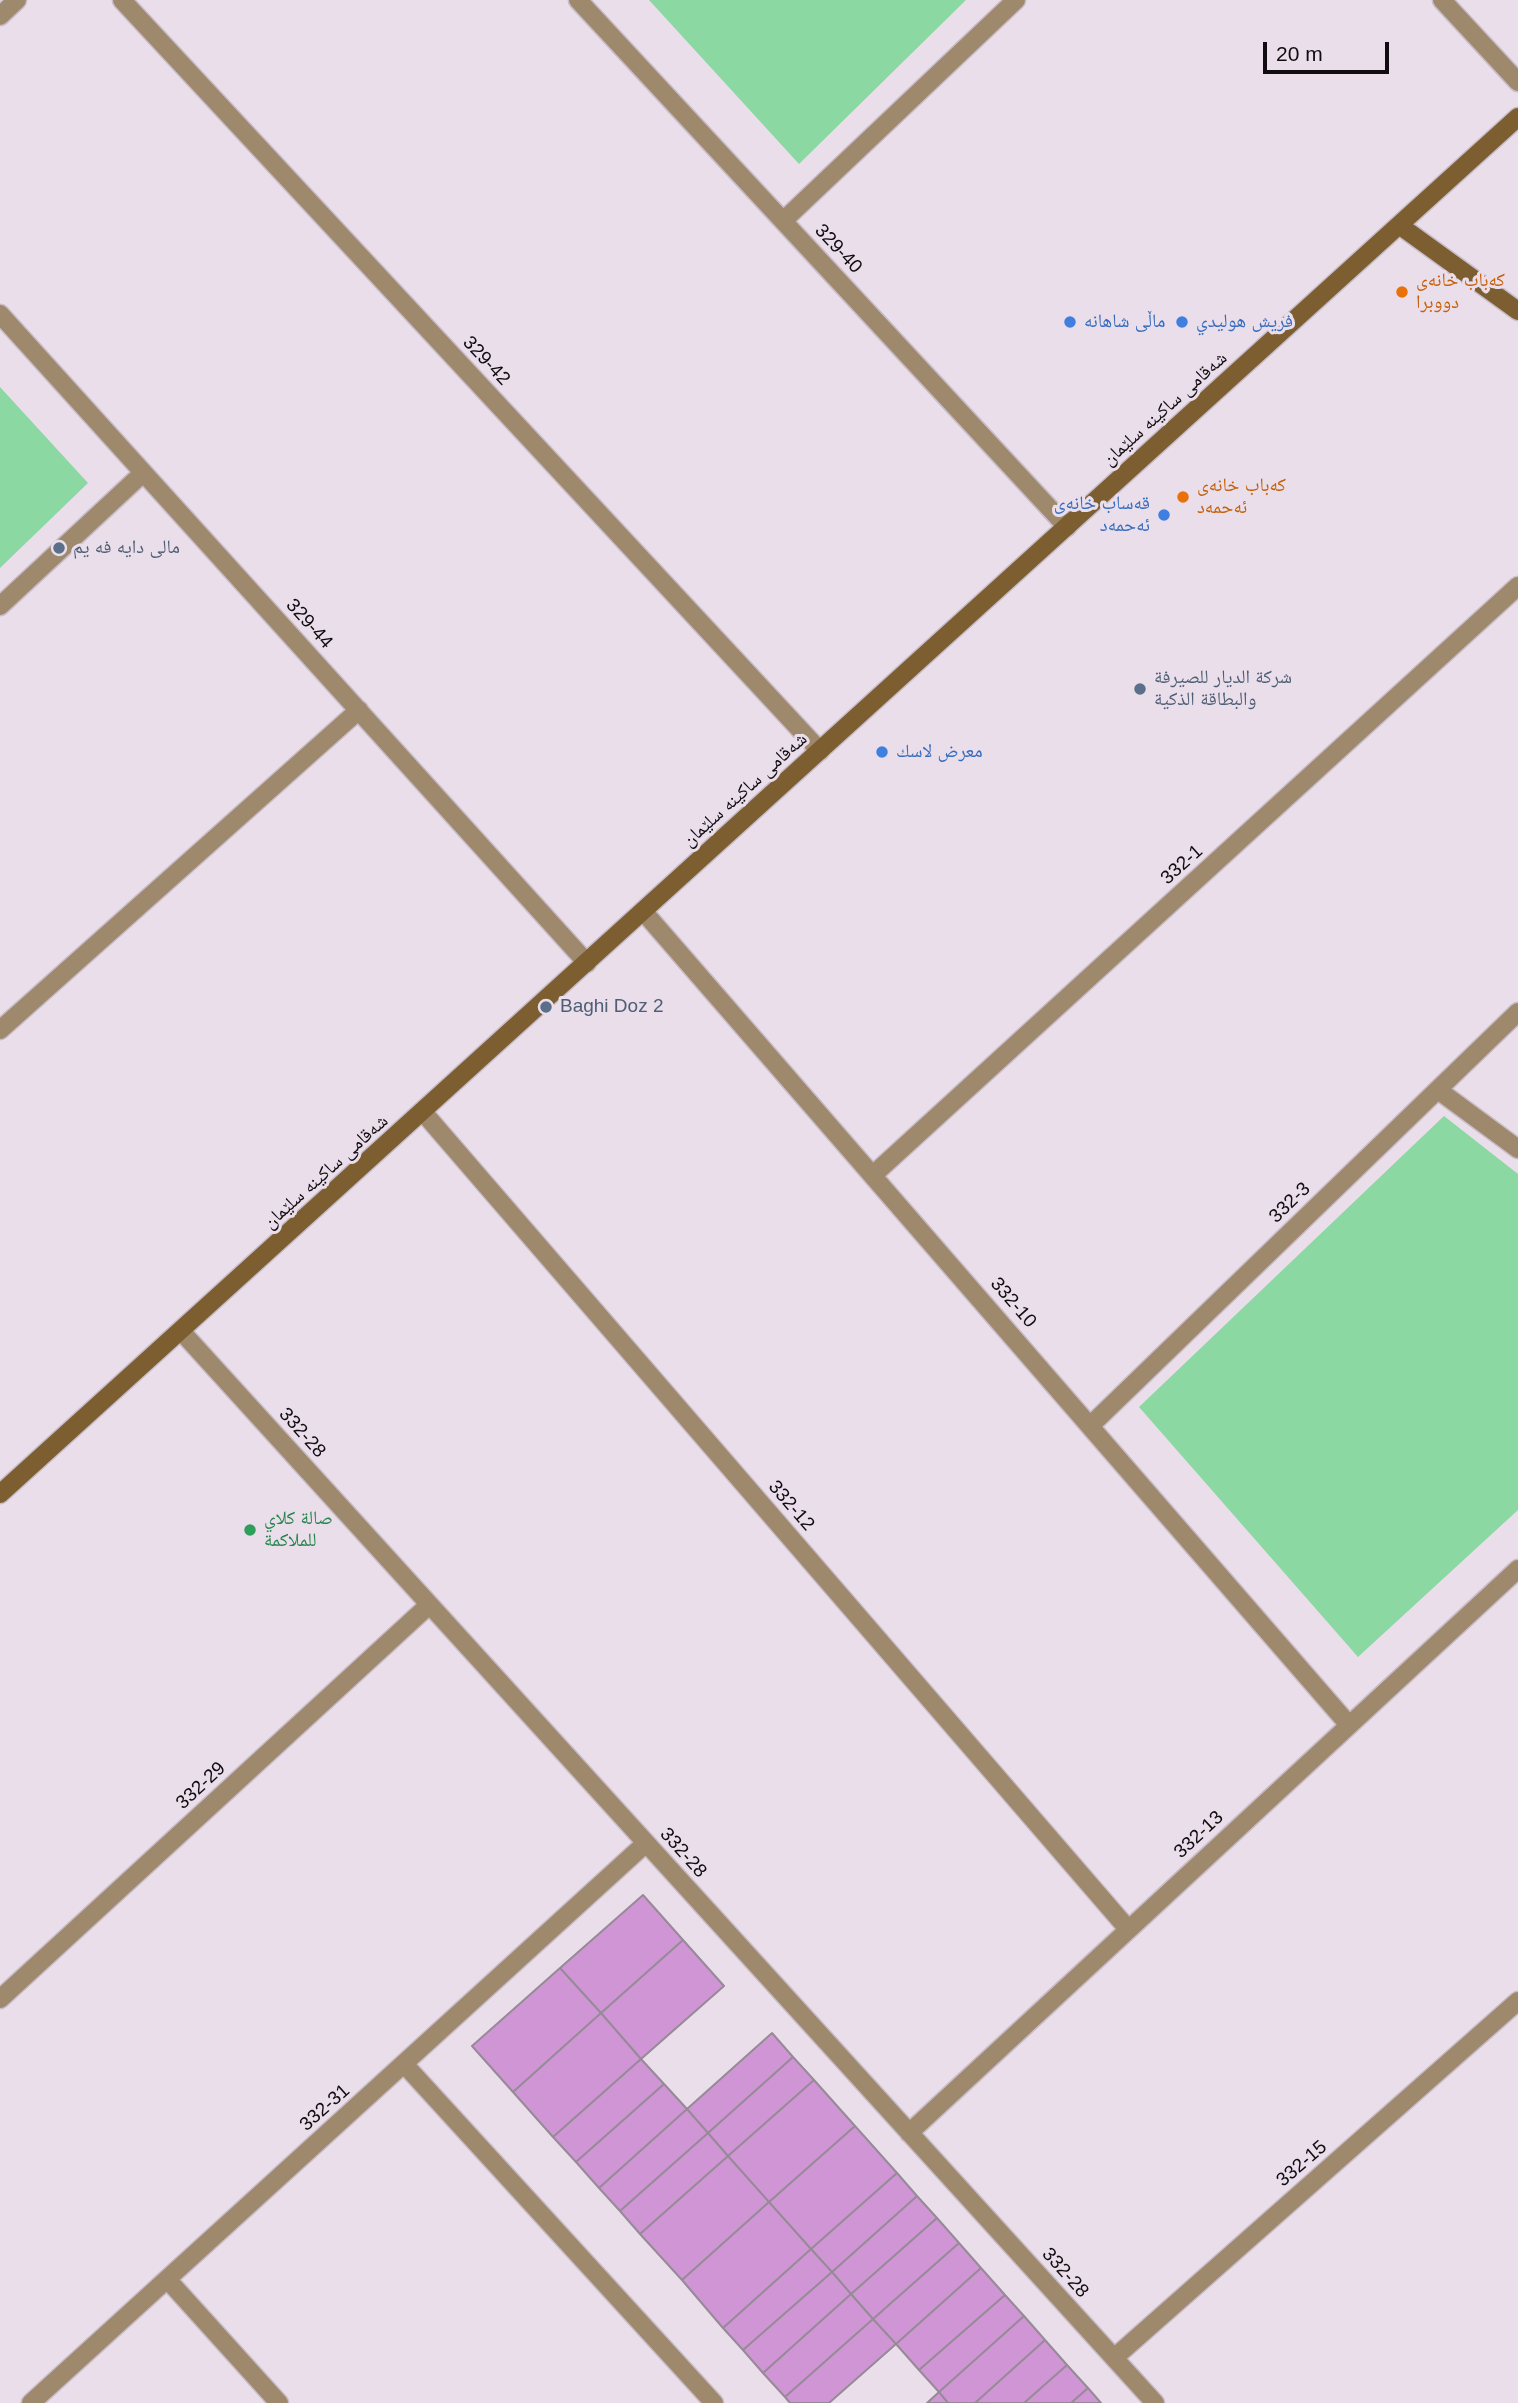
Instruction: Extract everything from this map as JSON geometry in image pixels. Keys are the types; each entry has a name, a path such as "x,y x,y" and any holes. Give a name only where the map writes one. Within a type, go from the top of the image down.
{"street":[{"path":"0,16 17,0"},
{"name":"329-42","path":"122,0 820,751"},
{"name":"329-40","path":"578,0 1067,527"},
{"path":"783,221 1016,0"},
{"path":"1442,0 1518,82"},
{"name":"شەقامی ساکینە سلێمان","path":"0,1494 1518,117"},
{"path":"1399,225 1518,311"},
{"name":"329-44","path":"0,314 587,963"},
{"path":"0,606 143,472"},
{"name":"332-1","path":"873,1175 1518,586"},
{"path":"0,1030 359,710"},
{"name":"332-10","path":"643,911 1349,1725"},
{"name":"332-3","path":"1091,1425 1518,1012"},
{"path":"1437,1090 1518,1149"},
{"name":"332-12","path":"423,1112 1128,1929"},
{"name":"332-28","path":"181,1331 1155,2403"},
{"name":"332-13","path":"909,2133 1518,1569"},
{"name":"332-29","path":"0,1999 429,1605"},
{"name":"332-31","path":"31,2403 646,1843"},
{"name":"332-15","path":"1114,2358 1518,2001"},
{"path":"405,2065 714,2403"},
{"path":"167,2279 279,2403"}],"green space":[{"path":"649,0 966,0 799,164"},
{"path":"0,387 88,483 0,568"},
{"path":"1444,1116 1518,1174 1518,1510 1358,1657 1139,1407"}],"building":[{"path":"643,1895 683,1940 601,2013 560,1968"},
{"path":"683,1940 724,1986 641,2059 601,2013"},
{"path":"560,1968 601,2013 513,2092 472,2046"},
{"path":"601,2013 641,2059 553,2137 513,2092"},
{"path":"772,2033 793,2057 708,2133 687,2109"},
{"path":"793,2057 814,2080 728,2156 708,2133"},
{"path":"641,2059 664,2084 576,2162 553,2137"},
{"path":"814,2080 855,2126 769,2202 728,2156"},
{"path":"664,2084 687,2109 599,2188 576,2162"},
{"path":"687,2109 708,2133 620,2211 599,2188"},
{"path":"855,2126 897,2173 811,2249 769,2202"},
{"path":"708,2133 728,2156 640,2234 620,2211"},
{"path":"728,2156 769,2202 682,2280 640,2234"},
{"path":"897,2173 917,2196 832,2272 811,2249"},
{"path":"917,2196 937,2218 851,2294 832,2272"},
{"path":"769,2202 811,2249 723,2328 682,2280"},
{"path":"937,2218 959,2243 873,2319 851,2294"},
{"path":"959,2243 981,2268 896,2344 873,2319"},
{"path":"811,2249 832,2272 743,2350 723,2328"},
{"path":"981,2268 1005,2295 919,2370 896,2344"},
{"path":"832,2272 851,2294 763,2373 743,2350"},
{"path":"851,2294 873,2319 785,2397 763,2373"},
{"path":"1005,2295 1024,2316 939,2392 919,2370"},
{"path":"1024,2316 1045,2340 975,2403 948,2403 939,2392"},
{"path":"873,2319 896,2344 829,2403 790,2403 785,2397"},
{"path":"1045,2340 1067,2365 1024,2403 975,2403"},
{"path":"1067,2365 1088,2388 1071,2403 1024,2403"},
{"path":"1088,2388 1101,2403 1071,2403"},
{"path":"939,2392 948,2403 927,2403"}],"place":[{"name":"کەباب خانەی دووبرا","path":"1402,292"},
{"name":"ماڵی شاھانە","path":"1070,322"},
{"name":"فريش هوليدي","path":"1182,322"},
{"name":"کەباب خانەی ئەحمەد","path":"1183,497"},
{"name":"قەساب خانەی ئەحمەد","path":"1164,515"},
{"name":"مالى دايه فه يم","path":"59,548"},
{"name":"شركة الديار للصيرفة والبطاقة الذكية","path":"1140,689"},
{"name":"معرض لاسك","path":"882,752"},
{"name":"Baghi Doz 2","path":"546,1007"},
{"name":"صالة كلاي للملاكمة","path":"250,1530"}]}
